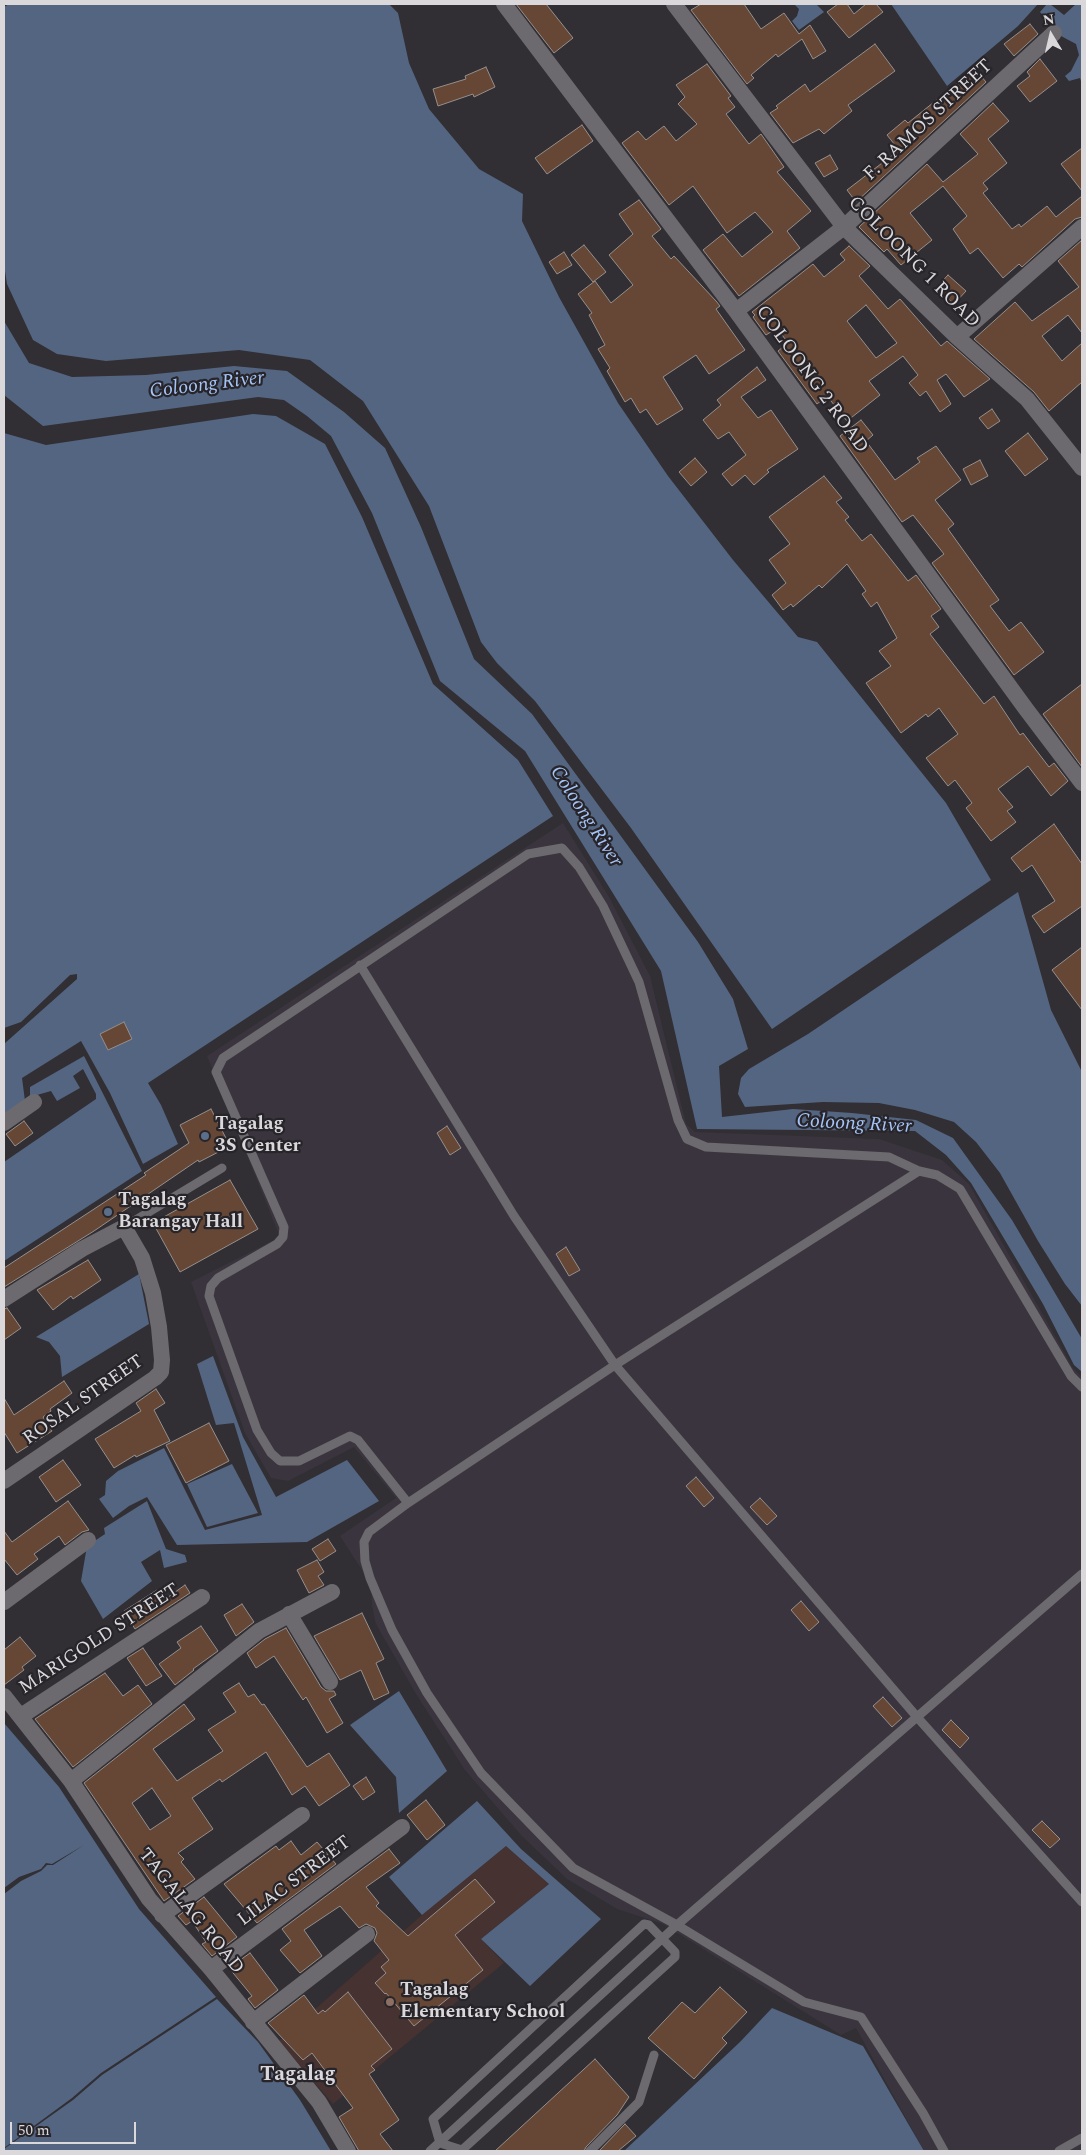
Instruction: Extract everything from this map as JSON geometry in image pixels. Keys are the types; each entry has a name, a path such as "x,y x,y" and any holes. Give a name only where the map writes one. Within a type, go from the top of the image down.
{"street":[{"name":"COLOONG 2 ROAD","path":"504,4 736,311 1020,702 1082,783"},
{"name":"COLOONG 1 ROAD","path":"674,4 844,227 957,337 1027,399 1082,468"},
{"name":"F. RAMOS STREET","path":"736,311 844,227 1054,33"},
{"path":"957,337 1082,227"},
{"path":"4,1123 34,1102"},
{"path":"4,1299 82,1249 124,1227"},
{"name":"ROSAL STREET","path":"4,1481 156,1378 161,1372 162,1360 159,1327 153,1293 142,1258 124,1227"},
{"path":"4,1602 88,1540"},
{"path":"71,1780 259,1632 332,1592"},
{"name":"MARIGOLD STREET","path":"21,1716 202,1597"},
{"path":"289,1614 330,1682"},
{"name":"TAGALAG ROAD","path":"4,1696 71,1780 162,1915 211,1970 319,2102 348,2151"},
{"path":"162,1915 302,1815"},
{"name":"LILAC STREET","path":"211,1970 402,1827"},
{"path":"253,2022 367,1934"}],"lane":[{"path":"408,1503 358,1440 350,1436 300,1461 280,1461 271,1453 257,1430 209,1296 211,1286 218,1278 277,1244 283,1237 284,1227 216,1072 223,1058 528,854 562,848 578,867 603,906 639,982 678,1120 687,1139 706,1147 888,1157 919,1171 938,1176 960,1189 1071,1376 1082,1388"},
{"path":"360,965 514,1216 615,1365 917,1717 1082,1902"},
{"path":"124,1227 222,1168"},
{"path":"919,1171 615,1365 408,1503 369,1532 364,1542 365,1561 392,1630 427,1692 481,1773 573,1868 676,1925 804,2002 861,2017 923,2113 944,2151"},
{"path":"430,2151 676,1925 1082,1574"},
{"path":"644,1924 649,1925 675,1952 675,1957 462,2150 440,2143 433,2119 644,1924"},
{"path":"590,2151 639,2102 654,2055"},
{"path":"1059,2151 1082,2138"}],"shaded area":[{"path":"563,823 609,897 650,976 686,1124 695,1132 879,1139 942,1160 969,1184 1073,1368 1082,1377 1082,2151 924,2151 856,2028 841,2035 663,1924 617,1909 567,1879 521,1835 465,1770 416,1694 376,1624 372,1606 371,1584 340,1536 396,1498 354,1447 288,1481 271,1478 245,1433 191,1282 280,1237 207,1056"},
{"name":"Tagalag Elementary School","path":"506,1846 549,1884 481,1939 504,1963 333,2104 279,2041 422,1915"}],"water":[{"path":"9,4 389,4 398,13 409,63 429,109 479,169 523,194 522,221 559,297 618,403 668,476 733,560 798,637 817,642 946,803 991,880 772,1029 631,828 535,701 497,663 481,642 429,506 363,401 310,360 239,350 106,361 57,354 33,340 7,284 4,264 4,7"},
{"path":"794,4 816,4 824,12 799,30 792,21 797,16 799,9"},
{"path":"891,4 1038,4 1018,26 947,86"},
{"path":"1047,4 1050,4 1064,15 1076,4 1082,4 1082,84 1080,78 1069,81 1065,76 1071,71 1079,55 1076,44 1061,36 1040,12"},
{"name":"Coloong River","path":"4,321 29,363 72,377 146,375 234,366 287,371 344,412 385,448 421,527 474,659 532,714 698,942 733,999 748,1049 719,1066 722,1117 793,1109 852,1113 916,1120 953,1138 1012,1220 1082,1339 1082,1372 1074,1365 1043,1304 971,1183 946,1155 915,1131 697,1129 661,971 525,751 440,681 372,513 331,436 284,400 258,397 43,426 4,395"},
{"path":"253,414 276,416 325,444 362,517 433,684 518,760 553,816 148,1083 161,1105 178,1144 143,1164 110,1093 81,1041 22,1078 25,1101 4,1114 4,1044 77,979 77,974 70,975 21,1022 4,1028 4,433 46,445"},
{"path":"1018,892 1051,1010 1082,1072 1082,1306 1065,1284 1038,1241 1000,1173 976,1142 954,1122 915,1110 879,1103 823,1102 745,1107 738,1094 741,1078 749,1069 808,1034"},
{"path":"84,1056 142,1171 4,1261 4,1162 96,1099 96,1094 83,1069 73,1076 80,1088 57,1101 51,1091 30,1097 30,1087"},
{"path":"139,1274 149,1324 62,1377 60,1356 49,1342 36,1337"},
{"path":"213,1356 243,1437 276,1497 347,1460 379,1501 307,1542 177,1545 147,1497 129,1506 113,1518 99,1499 105,1495 106,1481 118,1471 164,1448 205,1530 262,1515 234,1423 216,1425 197,1364"},
{"path":"232,1464 258,1513 207,1527 187,1484"},
{"path":"147,1501 166,1549 185,1555 187,1562 164,1568 160,1550 141,1562 152,1581 103,1619 81,1581 87,1546 105,1534 104,1528"},
{"path":"399,1691 447,1771 399,1813 396,1777 350,1725"},
{"path":"4,1723 59,1787 139,1909 216,1997 101,2073 72,2098 4,2148 4,1894 21,1881 41,1871 47,1865 53,1865 84,1845 52,1864 46,1863 41,1869 19,1877 4,1888"},
{"path":"477,1801 521,1849 601,1919 530,1986 481,1939 549,1884 506,1846 422,1915 389,1877"},
{"path":"217,1999 258,2042 300,2100 331,2151 4,2151 4,2149 73,2100 102,2075"},
{"path":"772,2008 863,2046 924,2151 624,2151 740,2042"}],"building":[{"path":"516,4 546,4 573,38 554,53"},
{"path":"701,4 744,4 761,29 784,13 799,34 810,25 826,51 813,59 802,39 778,57 776,54 751,75 754,78 747,84 691,10"},
{"path":"838,4 847,4 854,14 866,4 876,4 883,12 849,38 827,12"},
{"path":"1030,24 1038,34 1014,56 1004,44"},
{"path":"875,44 895,71 848,105 852,111 824,134 819,129 793,143 770,113 778,108 776,106 805,84 810,92"},
{"path":"1040,59 1057,81 1030,102 1017,86 1030,76 1027,72"},
{"path":"707,64 731,96 728,98 735,107 726,114 749,144 761,134 784,167 777,172 811,211 787,231 800,248 739,296 703,250 723,234 742,257 773,232 755,212 727,233 693,186 669,205 622,143 638,131 646,140 664,126 676,141 697,124 678,104 685,97 676,85"},
{"path":"486,67 495,87 474,97 473,94 438,106 433,89 466,79 465,76"},
{"path":"975,69 986,82 856,202 847,190 899,150 887,135 905,120 908,123"},
{"path":"993,103 1009,121 988,139 1007,163 983,183 988,189 983,193 1012,229 1019,224 1021,227 1047,206 1056,217 1082,196 1082,217 1075,219 1022,267 1019,264 1003,278 978,248 970,254 953,229 967,216 943,186 910,213 932,240 901,265 887,249 884,252 859,227 927,164 943,182 978,154 960,134"},
{"path":"582,125 593,141 547,174 535,158"},
{"path":"1082,148 1082,191 1061,164"},
{"path":"830,155 838,169 824,177 815,163"},
{"path":"639,200 661,229 652,236 671,259 674,256 716,301 720,306 716,309 745,350 709,374 696,355 663,377 683,409 657,425 646,409 640,413 631,398 625,402 607,371 610,368 598,349 605,345 589,315 592,313 578,294 595,281 611,303 633,285 609,255 633,234 619,214"},
{"path":"1082,240 1082,333 1068,315 1042,336 1062,361 1082,343 1082,382 1049,411 1034,392 974,339 1015,302 1032,321 1079,287 1058,261"},
{"path":"584,245 606,272 593,282 571,255"},
{"path":"849,246 870,266 859,276 888,309 900,299 941,346 947,341 990,379 964,397 946,374 937,380 951,404 940,412 926,391 920,396 909,383 918,375 903,356 869,381 880,395 847,421 827,396 817,404 778,351 788,343 777,328 766,335 753,317 755,315 752,312 813,264 824,277 845,260 840,254","holes":["866,305 897,343 876,358 847,321"]},
{"path":"564,252 572,265 557,274 549,262"},
{"path":"948,275 966,291 954,304 936,288"},
{"path":"757,367 766,380 741,397 758,418 771,410 798,449 767,470 769,472 754,485 745,475 732,486 722,474 746,455 729,432 718,439 703,420 721,405 717,400"},
{"path":"992,409 1000,421 988,429 979,418"},
{"path":"861,420 873,435 866,441 895,480 920,462 917,458 936,446 961,480 935,500 954,524 948,529 999,600 990,606 1009,631 1021,622 1044,652 1014,675 932,563 944,554 913,515 902,522 840,436"},
{"path":"1028,433 1048,459 1025,476 1005,451"},
{"path":"695,458 707,472 691,486 679,472"},
{"path":"980,460 988,476 971,485 963,469"},
{"path":"824,476 842,498 836,502 849,517 845,520 862,541 871,534 908,581 916,575 941,609 931,616 939,627 930,634 984,704 994,696 1020,735 1023,733 1049,767 1054,763 1068,781 1051,796 1028,766 998,789 1013,807 1007,811 1016,822 991,841 966,808 972,803 955,780 948,786 926,758 958,734 939,708 928,717 926,714 901,733 866,683 891,666 879,651 897,638 877,602 871,607 862,594 866,591 847,564 822,588 819,585 793,607 791,604 783,610 772,595 786,583 769,560 790,544 769,517"},
{"path":"1082,684 1082,767 1043,714"},
{"path":"1054,824 1082,864 1082,906 1044,933 1032,916 1055,901 1032,865 1022,872 1011,858"},
{"path":"1082,947 1082,1010 1052,970"},
{"path":"124,1022 132,1039 108,1050 100,1034"},
{"path":"211,1109 230,1146 199,1162 198,1160 94,1231 4,1287 4,1268 146,1175 144,1173 189,1143 180,1125"},
{"path":"24,1121 33,1133 15,1146 6,1134"},
{"path":"447,1126 461,1148 450,1155 437,1133"},
{"path":"230,1180 258,1229 180,1272 153,1223"},
{"path":"566,1247 580,1270 569,1276 556,1254"},
{"path":"88,1260 101,1280 73,1299 71,1296 53,1310 37,1290"},
{"path":"7,1308 21,1328 4,1340 4,1309"},
{"path":"64,1381 72,1393 50,1409 51,1411 43,1417 52,1431 17,1453 4,1432 4,1398 14,1415"},
{"path":"156,1389 165,1403 154,1410 170,1441 136,1457 135,1455 114,1468 95,1439 141,1411 136,1403"},
{"path":"209,1423 229,1461 186,1483 166,1445"},
{"path":"63,1460 81,1485 56,1502 39,1477"},
{"path":"696,1477 714,1498 704,1507 686,1486"},
{"path":"760,1498 777,1516 767,1525 750,1507"},
{"path":"68,1501 89,1530 82,1532 65,1545 59,1536 34,1554 38,1559 17,1575 4,1559 4,1531 12,1542"},
{"path":"328,1539 336,1551 320,1561 312,1549"},
{"path":"317,1560 324,1572 318,1576 324,1585 309,1593 297,1570"},
{"path":"185,1585 190,1593 135,1629 124,1611 157,1590 164,1600"},
{"path":"801,1601 819,1622 809,1631 791,1610"},
{"path":"242,1604 254,1622 236,1636 224,1615"},
{"path":"362,1613 384,1659 376,1663 389,1693 374,1700 361,1670 340,1680 314,1636"},
{"path":"201,1626 218,1651 175,1685 159,1664 181,1648 177,1642"},
{"path":"286,1628 321,1687 326,1691 334,1691 336,1695 329,1699 343,1723 327,1733 306,1697 303,1700 274,1656 256,1668 247,1653 265,1639"},
{"path":"20,1637 36,1656 22,1667 24,1670 4,1685 4,1650"},
{"path":"143,1648 162,1676 146,1686 127,1658"},
{"path":"105,1673 123,1696 138,1685 152,1704 73,1767 35,1719"},
{"path":"239,1683 248,1697 254,1694 262,1705 264,1704 307,1767 329,1753 350,1785 319,1806 305,1786 292,1795 266,1752 222,1782 220,1779 192,1798 213,1829 178,1853 184,1859 181,1862 195,1879 164,1901 84,1783 184,1704 195,1719 153,1749 177,1781 223,1751 208,1730 236,1712 223,1693","holes":["152,1788 171,1816 150,1830 132,1803"]},
{"path":"883,1697 902,1718 892,1727 873,1706"},
{"path":"951,1720 969,1738 960,1748 942,1730"},
{"path":"366,1777 375,1792 363,1800 353,1786"},
{"path":"426,1800 445,1825 427,1840 407,1815"},
{"path":"1042,1821 1060,1839 1050,1848 1032,1830"},
{"path":"291,1841 301,1855 317,1842 336,1864 257,1923 224,1884 276,1846 279,1850"},
{"path":"389,1849 400,1863 366,1887 379,1903 376,1906 408,1936 475,1879 495,1902 455,1935 483,1970 414,2026 375,1983 386,1973 381,1967 389,1960 374,1941 377,1933 375,1928 366,1924 359,1928 340,1906 304,1930 322,1956 300,1973 280,1950 291,1941 282,1929"},
{"path":"204,1897 237,1937 212,1956 202,1944 206,1942 192,1921 186,1925 178,1916"},
{"path":"250,1953 278,1990 255,2008 248,1999 252,1996 229,1968"},
{"path":"720,1987 747,2012 722,2038 727,2043 694,2079 648,2038 682,2002 695,2013"},
{"path":"348,1992 392,2049 371,2066 375,2070 369,2074 399,2120 380,2134 393,2151 359,2151 339,2117 353,2108 312,2053 303,2060 268,2023 304,1995 318,2014 323,2010 325,2012"},
{"path":"595,2059 629,2097 617,2115 584,2151 495,2151"},
{"path":"625,2124 636,2136 618,2151 599,2151"}],"place":[{"name":"Tagalag 3S Center","path":"205,1136"},
{"name":"Tagalag Barangay Hall","path":"108,1212"},
{"name":"Tagalag Elementary School","path":"390,2002"}],"district":[{"name":"Tagalag","path":"298,2076"}]}
